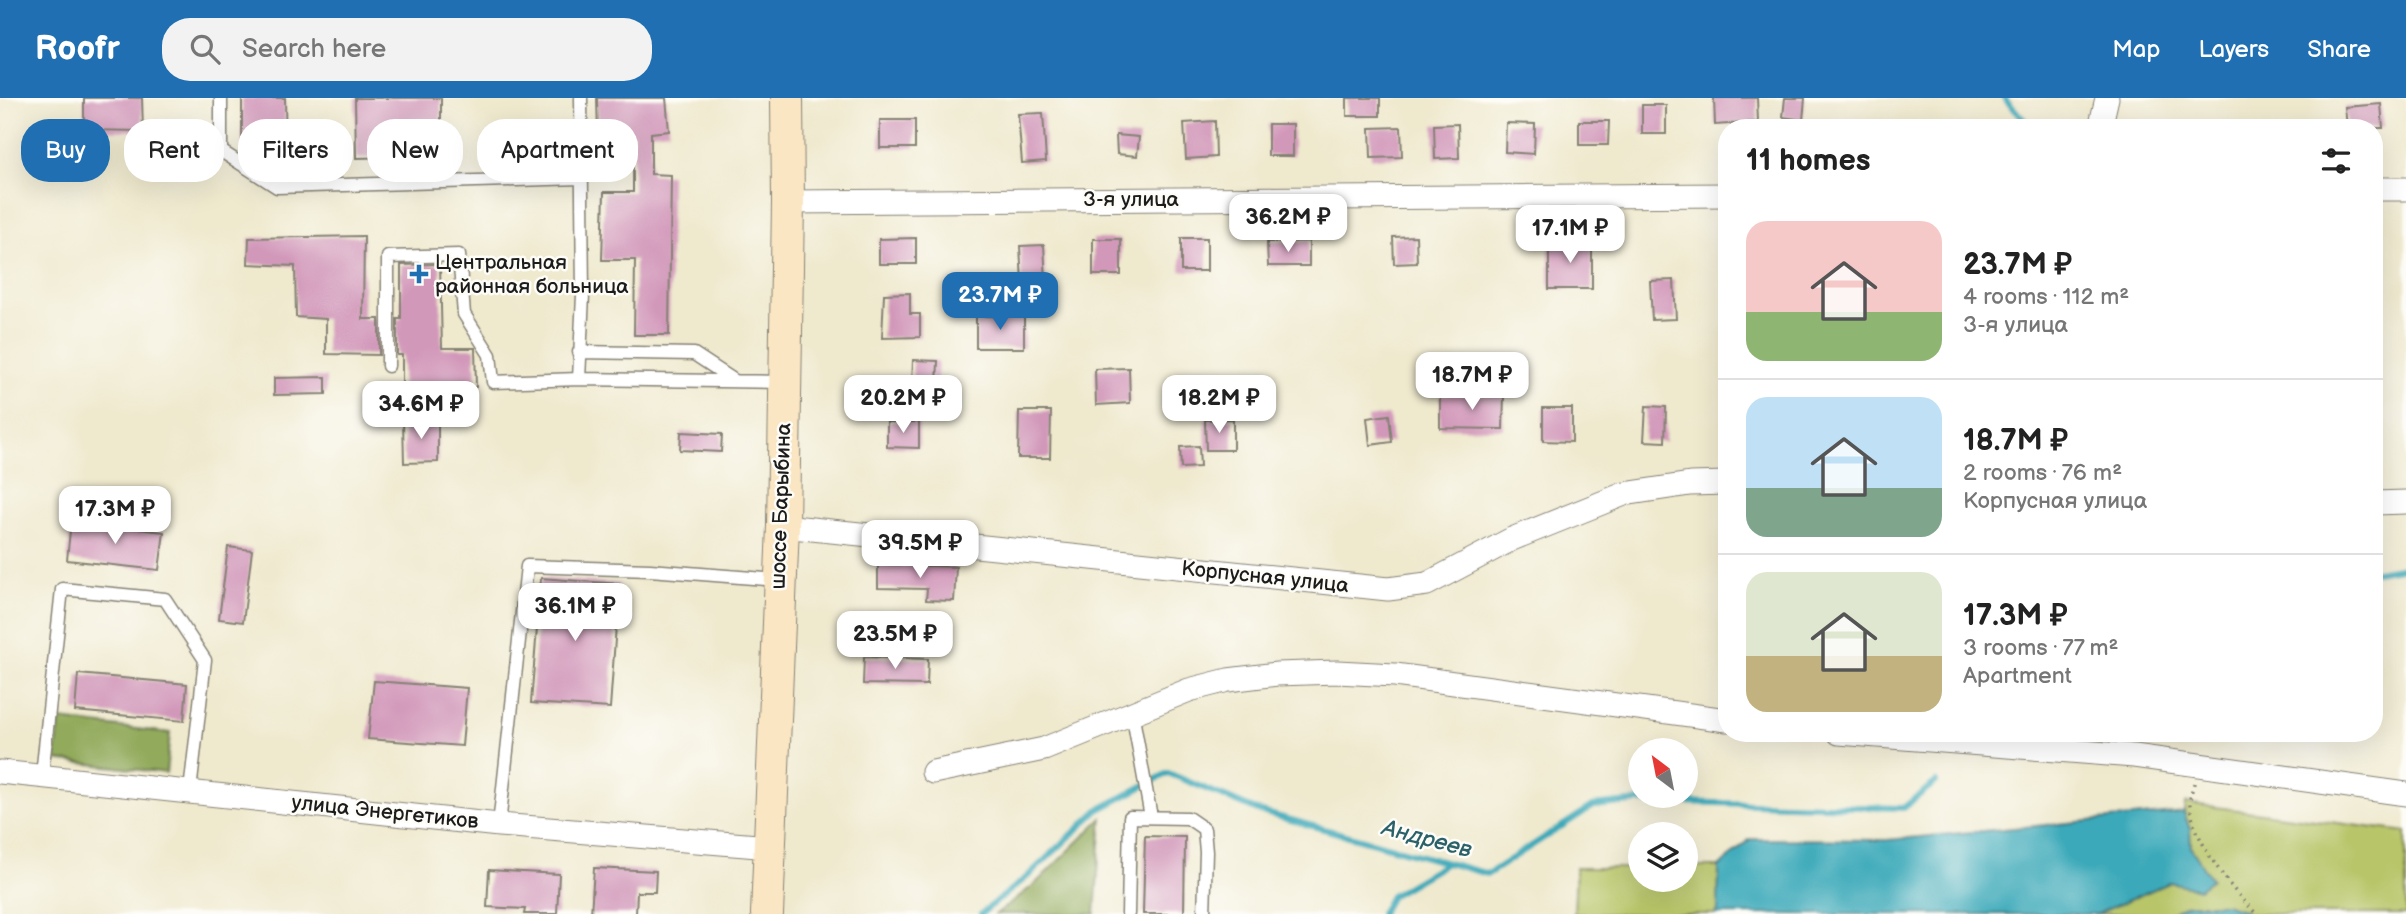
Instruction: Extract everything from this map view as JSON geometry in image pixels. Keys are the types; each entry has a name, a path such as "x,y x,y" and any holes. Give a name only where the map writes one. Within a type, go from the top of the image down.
{"main road":[{"name":"шоссе Барыбина","path":"767,914 783,526 787,98"}],"street":[{"path":"2102,119 2107,98"},
{"path":"2383,189 2406,188"},
{"name":"3-я улица","path":"788,202 1718,195"},
{"name":"Корпусная улица","path":"783,526 1388,589 1427,584 1511,539 1624,495 1690,484 1718,483"},
{"path":"2383,503 2406,502"},
{"path":"933,772 1044,749 1189,690 1228,680 1278,674 1338,672 1395,675 1718,719"},
{"path":"1967,742 2134,756 2406,794"},
{"name":"улица Энергетиков","path":"0,772 499,825 770,847"}],"lane":[{"path":"221,98 221,152 277,187 477,181"},
{"path":"581,98 581,119"},
{"path":"579,379 583,295 581,182"},
{"path":"388,366 388,257 459,255 464,314 490,355 493,382 579,379 785,382"},
{"path":"579,352 694,354 735,382"},
{"path":"499,825 527,566 650,570 779,580"},
{"path":"42,775 62,589 165,598 205,660 190,791"},
{"path":"1132,712 1151,817"},
{"path":"1128,914 1130,817 1188,818 1204,829 1204,914"}],"path":[{"path":"2199,764 2190,801 2196,827 2213,862 2244,902 2257,914"}],"green space":[{"path":"60,720 170,733 166,773 55,760"},
{"path":"2185,803 2406,832 2406,914 2245,914 2245,911 2225,904 2188,904 2169,914 2097,914 2170,882 2199,889 2210,879 2191,848 2190,830 2184,812"},
{"path":"1102,818 1095,914 996,914 1034,885"},
{"path":"1698,867 1719,867 1718,910 1715,914 1574,914 1576,868 1628,868 1628,892 1698,892"}],"water":[{"path":"2184,812 2190,830 2191,848 2211,879 2199,889 2170,882 2097,914 1715,914 1718,910 1719,867 1750,839 1887,840"},
{"path":"2188,904 2225,904 2245,911 2245,914 2169,914"}],"building":[{"path":"84,98 142,98 143,119 124,119 124,131 110,130 110,119 84,119"},
{"path":"242,98 285,98 285,119 242,119"},
{"path":"355,98 441,98 441,119 367,119 367,158 356,158"},
{"path":"597,98 666,98 669,131 651,133 651,174 671,175 669,335 634,335 635,260 602,260 604,192 633,192 633,182 638,182 638,119 598,119"},
{"path":"1347,98 1380,98 1380,116 1347,116"},
{"path":"1714,98 1757,98 1758,119 1718,119 1718,125 1715,125"},
{"path":"1785,98 1805,98 1803,119 1783,117"},
{"path":"2381,104 2382,119 2346,119 2345,107"},
{"path":"1642,105 1666,105 1666,134 1642,134"},
{"path":"1043,113 1046,161 1022,163 1018,114"},
{"path":"880,120 915,120 915,148 880,148"},
{"path":"1215,121 1216,157 1186,159 1184,123"},
{"path":"1579,121 1609,121 1608,145 1579,145"},
{"path":"1506,123 1535,124 1534,154 1505,152"},
{"path":"1268,124 1293,124 1293,156 1268,156"},
{"path":"1458,124 1459,158 1435,159 1434,125"},
{"path":"1401,127 1402,157 1371,158 1370,128"},
{"path":"1116,135 1139,137 1137,156 1117,154"},
{"path":"364,236 363,319 379,319 379,355 326,354 326,319 296,317 295,266 248,264 249,238"},
{"path":"1416,236 1417,263 1394,264 1393,237"},
{"path":"916,238 916,264 879,264 879,239"},
{"path":"1181,238 1207,238 1207,271 1181,271"},
{"path":"1093,239 1121,239 1121,275 1093,275"},
{"path":"1549,240 1592,240 1592,289 1549,289"},
{"path":"1309,241 1309,266 1268,266 1267,242"},
{"path":"1044,245 1046,281 1022,282 1020,246"},
{"path":"440,264 442,348 475,348 476,387 402,388 402,355 397,355 397,319 401,319 401,265"},
{"path":"1674,280 1676,319 1652,320 1650,281"},
{"path":"910,293 910,314 920,314 920,337 882,338 884,294"},
{"path":"976,316 1024,316 1024,348 976,348"},
{"path":"913,360 938,361 937,385 912,384"},
{"path":"1129,368 1130,403 1096,405 1095,369"},
{"path":"326,377 326,394 274,395 274,378"},
{"path":"1440,395 1504,395 1503,429 1440,428"},
{"path":"1646,406 1666,407 1665,442 1644,441"},
{"path":"1543,408 1572,408 1572,442 1543,441"},
{"path":"1019,411 1051,411 1050,458 1018,458"},
{"path":"1389,415 1392,442 1370,445 1367,418"},
{"path":"438,419 438,462 404,463 403,420"},
{"path":"1233,419 1233,450 1206,450 1205,420"},
{"path":"887,422 919,422 919,448 887,447"},
{"path":"681,432 722,434 721,452 680,450"},
{"path":"1199,446 1200,467 1181,468 1180,447"},
{"path":"71,521 164,532 159,570 67,560"},
{"path":"228,547 252,550 243,622 219,619"},
{"path":"878,564 956,567 954,601 926,600 927,589 878,588"},
{"path":"541,578 619,584 610,708 531,703"},
{"path":"864,657 928,659 927,685 863,684"},
{"path":"78,674 187,684 184,721 75,711"},
{"path":"374,681 467,688 462,746 368,739"},
{"path":"1145,836 1185,837 1184,914 1143,914"},
{"path":"594,868 656,871 655,892 637,892 636,914 591,914"},
{"path":"489,870 559,874 557,914 524,914 525,909 487,907"}],"waterway":[{"path":"2004,98 2024,119"},
{"name":"Андреев","path":"2383,571 2406,567"},
{"name":"Андреев","path":"981,914 1027,877 1098,810 1168,773 1258,811 1488,874 1593,806 1640,801 1903,808 1936,782"},
{"path":"1381,914 1391,896 1447,863"}],"place":[{"name":"Центральная районная больница","path":"419,274"}]}
